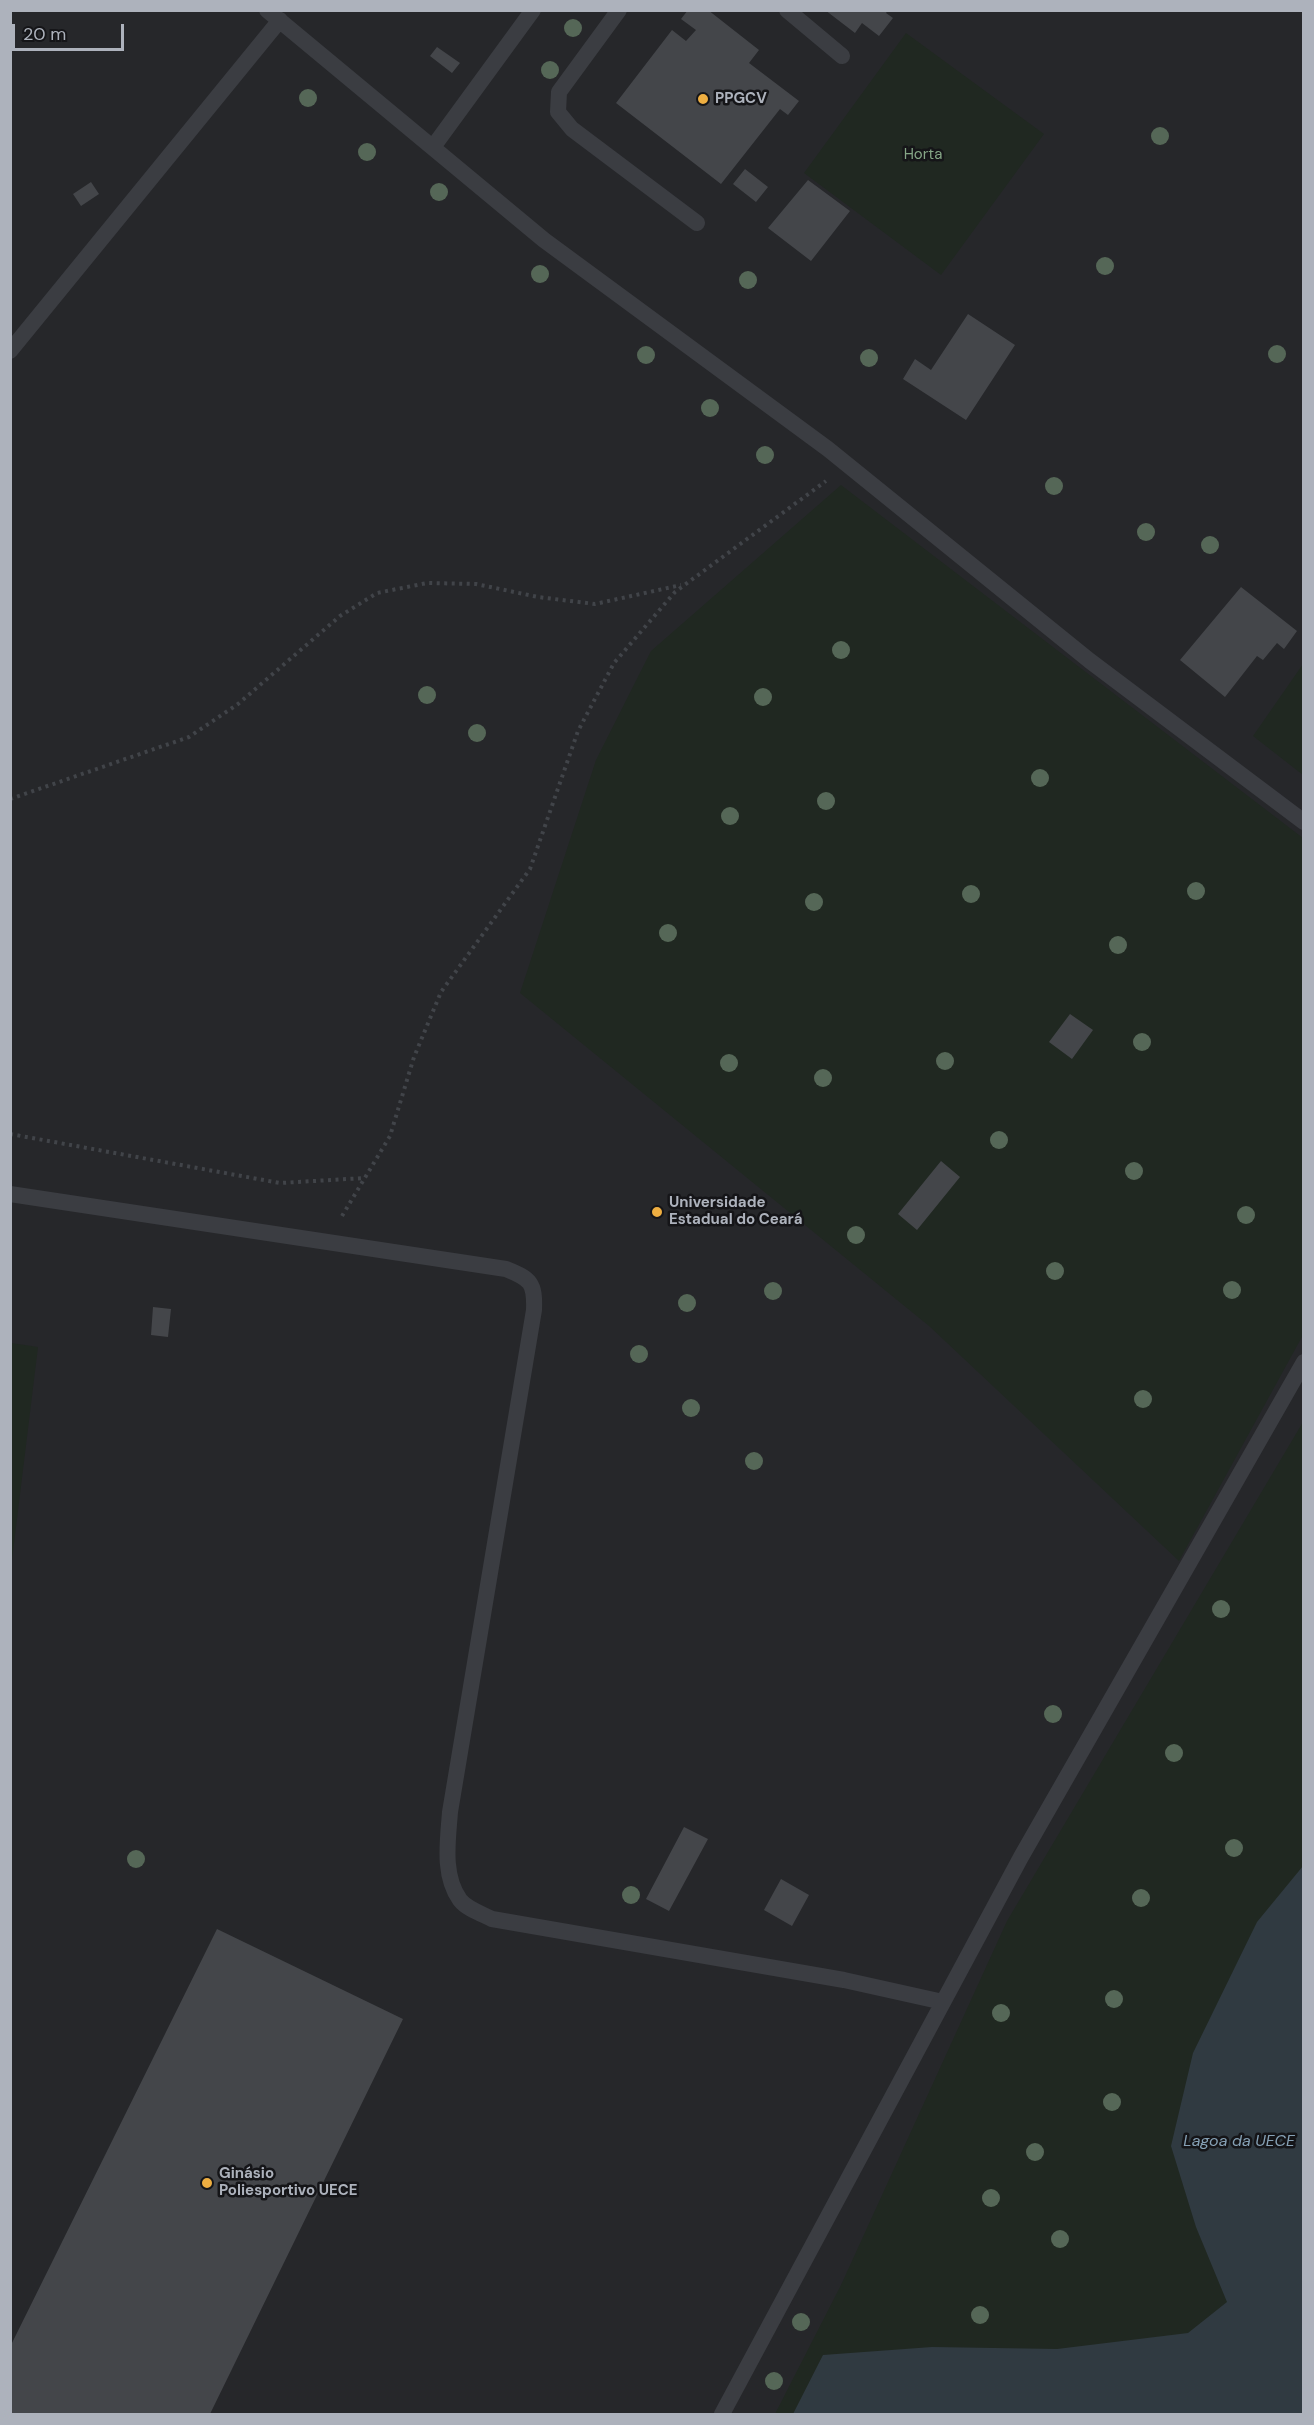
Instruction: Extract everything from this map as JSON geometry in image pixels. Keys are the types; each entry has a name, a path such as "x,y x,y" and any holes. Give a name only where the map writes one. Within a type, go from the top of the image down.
{"lane":[{"path":"433,147 532,10"},
{"path":"619,10 559,92 558,112 572,129 697,223"},
{"path":"787,10 842,56"},
{"path":"10,351 274,15 543,240 848,465 1090,661 1304,822"},
{"path":"10,1194 506,1269 526,1277 535,1290 534,1310 450,1812 447,1858 453,1884 460,1900 492,1919 844,1980 943,2002"},
{"path":"722,2415 1022,1857 1304,1362"}],"path":[{"path":"326,1242 390,1136 414,1057 441,992 530,869 578,731 614,663 675,592 848,465"},
{"path":"10,799 189,737 238,704 340,616 377,592 427,583 476,584 538,597 596,604 685,585"},
{"path":"10,1134 280,1183 366,1178"}],"shaded area":[{"name":"Universidade Estadual do Ceará","path":"11,11 1303,11 1303,2414 11,2414"}],"green space":[{"name":"Horta","path":"906,33 1044,134 941,275 804,173"},
{"path":"841,485 1303,838 1303,1335 1179,1561 929,1326 520,993 596,760 651,651"},
{"path":"1303,664 1304,775 1253,736"},
{"path":"10,1343 38,1347 11,1568"},
{"path":"1303,1422 1303,2414 775,2414 841,2285 1007,1921"}],"water":[{"name":"Lagoa da UECE","path":"1303,1866 1303,2414 793,2414 823,2355 932,2347 1057,2349 1188,2333 1227,2302 1196,2227 1171,2146 1193,2053 1257,1922"}],"building":[{"name":"PPGCV","path":"688,10 708,10 759,50 749,63 799,101 788,115 780,109 721,184 616,103 672,30 686,41 696,30 681,19"},
{"path":"825,10 888,10 886,13 893,18 879,36 862,23 855,33"},
{"path":"437,47 460,63 452,73 430,56"},
{"path":"745,169 768,187 756,202 733,184"},
{"path":"808,180 850,211 811,261 768,228"},
{"path":"91,182 99,194 81,206 73,194"},
{"path":"968,314 1015,345 966,420 903,379 915,359 931,370"},
{"path":"1241,587 1297,631 1284,649 1277,643 1263,660 1257,656 1225,697 1180,660"},
{"path":"1070,1014 1093,1030 1072,1059 1049,1042"},
{"path":"941,1161 960,1177 917,1230 898,1214"},
{"path":"153,1307 171,1309 168,1337 151,1335"},
{"path":"684,1827 708,1839 669,1911 646,1899"},
{"path":"781,1879 809,1895 792,1926 764,1910"},
{"name":"Ginásio Poliesportivo UECE","path":"217,1929 403,2019 210,2414 10,2414 10,2347"}],"place":[{"name":"PPGCV","path":"703,99"},
{"name":"Universidade Estadual do Ceará","path":"657,1212"},
{"name":"Ginásio Poliesportivo UECE","path":"207,2183"}]}
